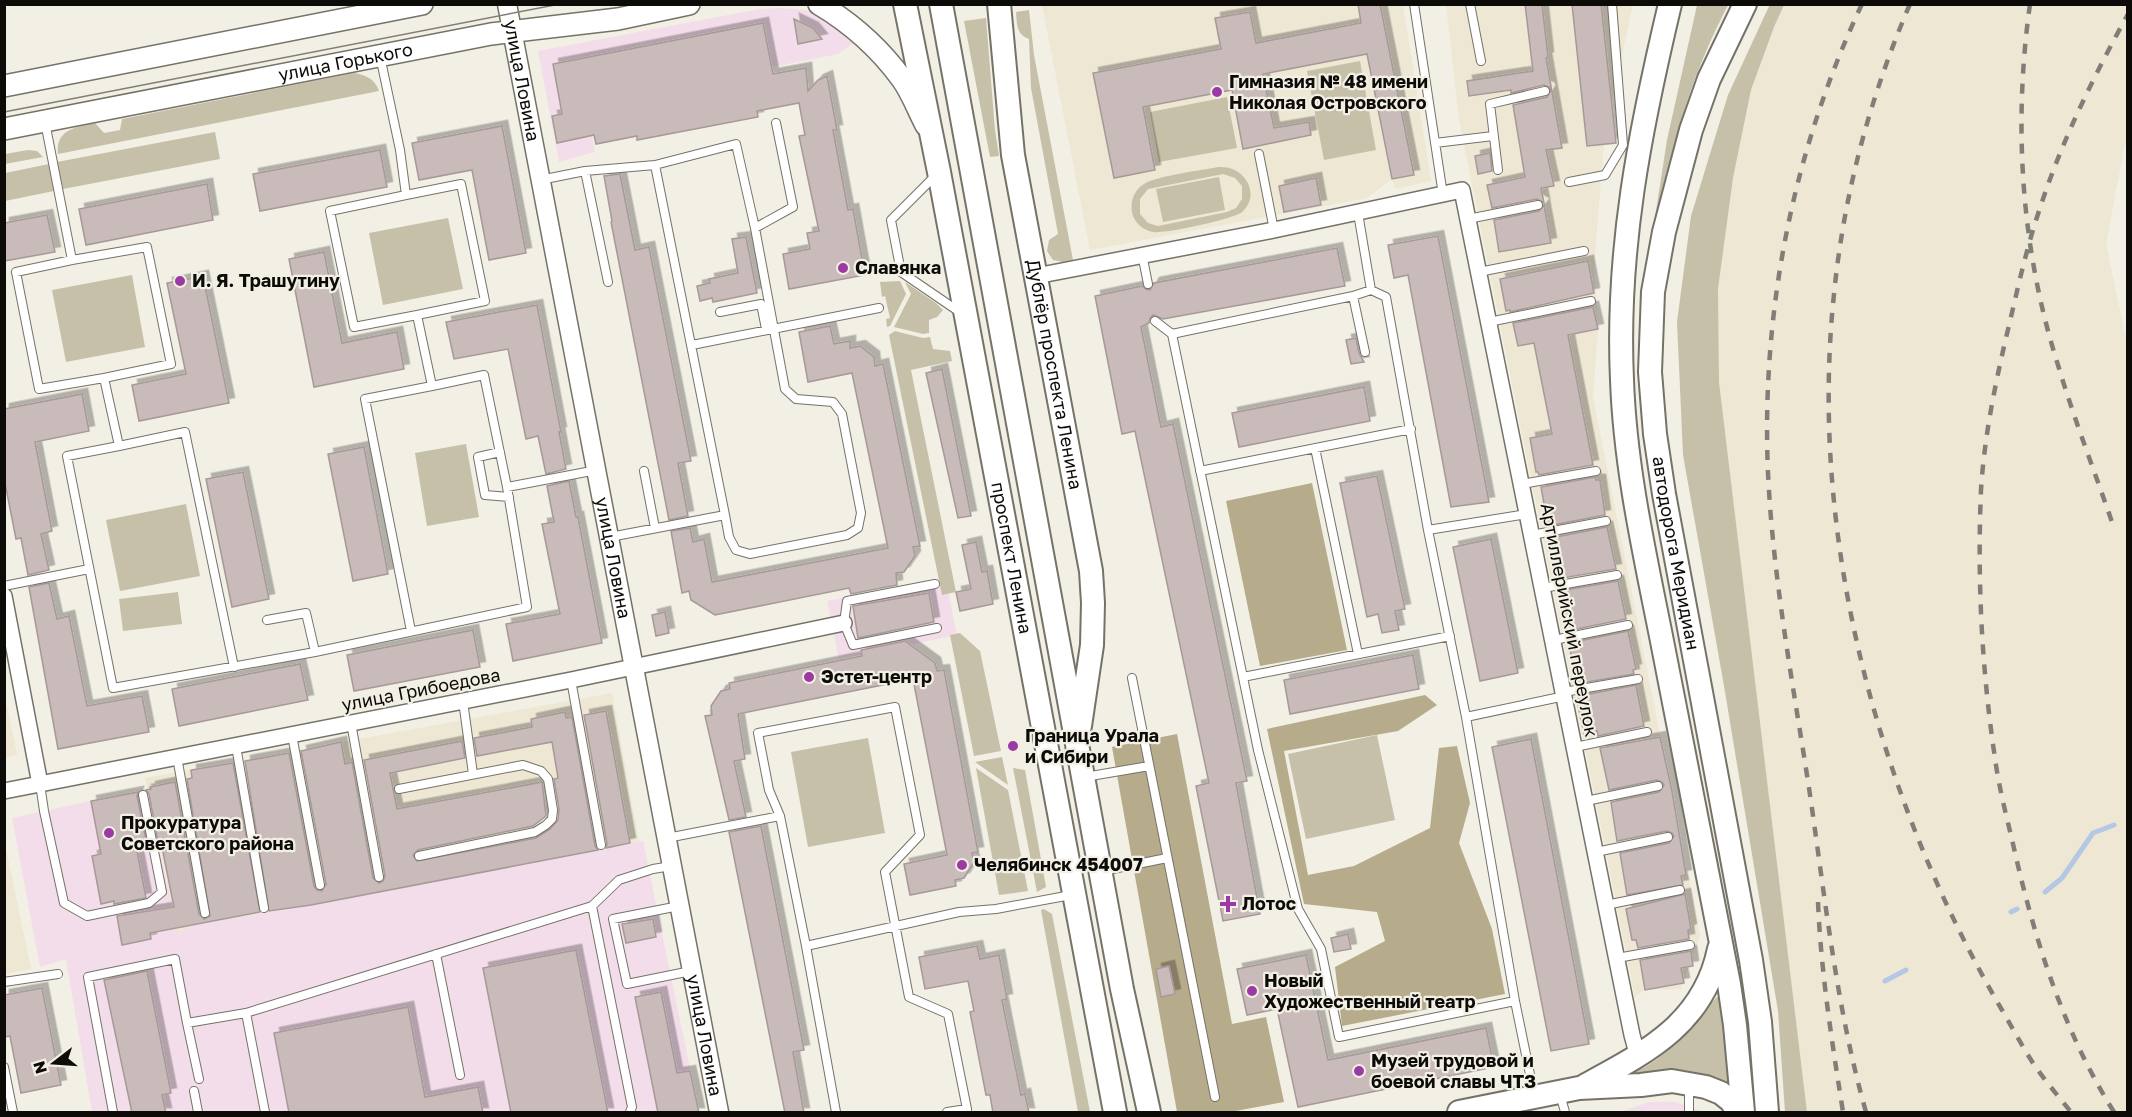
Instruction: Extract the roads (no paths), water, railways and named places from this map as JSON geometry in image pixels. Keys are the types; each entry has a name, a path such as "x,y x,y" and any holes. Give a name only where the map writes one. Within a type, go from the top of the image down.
{"main road":[{"path":"4,86 422,4"},
{"name":"улица Горького","path":"4,129 380,55 512,32 618,19 689,4"},
{"path":"819,4 840,17 885,59 903,81 932,138"},
{"name":"проспект Ленина","path":"905,4 939,172 1115,1113"},
{"name":"проспект Ленина","path":"941,4 1122,989 1149,1113"},
{"name":"Дублёр проспекта Ленина","path":"999,4 1012,155 1091,571 1092,645 1077,746"},
{"name":"автодорога Меридиан","path":"1670,4 1646,105 1632,184 1622,290 1624,416 1634,499 1735,1025 1743,1113"},
{"name":"автодорога Меридиан","path":"1745,4 1709,79 1695,120 1664,232 1653,292 1650,372 1655,434 1664,494 1751,960 1760,1022 1767,1113"},
{"path":"1568,1098 1638,1057 1678,1025 1701,997 1716,964 1720,942"},
{"path":"1459,1113 1535,1098 1568,1098 1672,1082 1689,1083 1721,1093 1731,1101 1738,1113"}],"street":[{"name":"улица Ловина","path":"507,4 719,1113"},
{"name":"Артиллерийский переулок","path":"1443,195 1462,190 1638,1057"},
{"path":"1036,276 1443,195"},
{"path":"4,596 40,784"},
{"name":"улица Грибоедова","path":"4,791 571,680 844,623"}],"lane":[{"path":"1414,4 1443,195"},
{"path":"1470,4 1481,61"},
{"path":"1569,182 1605,176 1623,145 1612,4"},
{"path":"380,55 400,150 406,195"},
{"path":"1498,170 1490,104 1545,91"},
{"path":"44,121 72,260"},
{"path":"755,228 793,207 776,123"},
{"path":"1435,143 1493,136"},
{"path":"540,180 585,171 655,165 736,144 755,228 771,328 785,389 796,399 832,402 842,414 861,513 858,528 847,535 750,554 736,550 729,537 655,165"},
{"path":"1259,154 1274,230"},
{"path":"585,171 608,282"},
{"path":"939,172 891,220 901,272 965,316"},
{"path":"461,184 485,301 417,315 354,327 330,211 461,184"},
{"path":"1468,219 1538,205"},
{"path":"1358,213 1371,290"},
{"path":"147,247 171,364 105,378 39,389 16,272 147,247"},
{"path":"1479,272 1584,251"},
{"path":"1142,254 1148,284"},
{"path":"1172,334 1353,296 1371,290 1386,297 1428,530 1466,717 1515,1001 1535,1098"},
{"path":"1353,296 1365,352"},
{"path":"1489,322 1591,301"},
{"path":"720,312 761,304 771,328"},
{"path":"692,345 879,308"},
{"path":"417,315 432,386"},
{"path":"1155,321 1172,334 1258,750 1298,909 1321,949 1340,1037 1515,1001"},
{"path":"234,667 185,432 67,456 113,688 234,667 315,652 527,608 509,497 484,375 365,399 411,631"},
{"path":"105,378 119,446"},
{"path":"1200,471 1411,429"},
{"path":"1315,448 1358,654"},
{"path":"500,452 478,457 485,495 509,497"},
{"path":"507,487 597,470"},
{"path":"644,471 655,528"},
{"path":"1522,484 1596,471"},
{"path":"1428,530 1528,514"},
{"path":"610,537 725,516"},
{"path":"1532,535 1606,521"},
{"path":"4,586 89,569"},
{"path":"1543,588 1617,575"},
{"path":"935,584 846,601 844,623 853,645 937,628"},
{"path":"267,620 306,613 315,652"},
{"path":"1554,640 1629,625"},
{"path":"1243,677 1450,636"},
{"path":"1132,678 1215,1097"},
{"path":"1466,717 1638,679"},
{"path":"571,680 601,845"},
{"path":"463,701 472,774"},
{"path":"836,1113 780,816 769,790 759,733 895,707 920,835 885,872 909,996 948,1014 967,1109 947,1113"},
{"path":"351,723 379,877"},
{"path":"1575,747 1647,732"},
{"path":"292,735 320,885"},
{"path":"236,746 264,908"},
{"path":"177,758 205,913"},
{"path":"399,789 523,765 540,771 548,779 554,810 552,819 535,832 419,856"},
{"path":"1083,778 1149,766"},
{"path":"40,784 64,903 87,916 149,903 162,892 143,795"},
{"path":"1586,801 1658,786"},
{"path":"667,838 780,816"},
{"path":"1596,852 1668,837"},
{"path":"1101,871 1167,858"},
{"path":"187,1023 246,1013 592,906 619,880 653,868 672,866"},
{"path":"1606,904 1680,890"},
{"path":"806,946 959,912 996,909 1074,894"},
{"path":"592,906 632,1107 630,1113"},
{"path":"680,906 613,920 627,984 692,970"},
{"path":"1617,958 1690,945"},
{"path":"436,954 460,1075"},
{"path":"113,1113 88,976 175,959 199,1079"},
{"path":"4,982 58,974"},
{"path":"246,1013 265,1113"},
{"path":"4,1068 13,1113"},
{"path":"1689,1083 1689,1113"},
{"path":"194,1091 198,1113"}],"waterway":[{"path":"2045,892 2062,878 2093,833 2114,825"},
{"path":"2011,912 2017,909"},
{"path":"1885,981 1906,970"}],"tram line":[{"path":"4,112 560,4"}],"railway":[{"path":"1862,4 1817,116 1786,233 1776,292 1767,413 1768,473 1774,552 1784,631 1839,992 1866,1112"},
{"path":"1910,4 1871,110 1852,182 1838,256 1829,386 1832,479 1843,572 1862,665 1888,756 1920,844 1958,929 2002,1010 2035,1066 2071,1112"},
{"path":"2030,4 2022,95 2022,141 2028,232 2045,321 2113,525"},
{"path":"2114,1112 2080,1049 2052,983 2030,914 2004,805 1991,731 1984,662 1980,593 1980,524 1982,471 1990,415 2030,241 2049,183 2069,133 2128,14"},
{"path":"1818,902 1824,981 1843,1112"}],"place":[{"name":"Гимназия № 48 имени Николая Островского","path":"1217,92"},
{"name":"Славянка","path":"843,268"},
{"name":"И. Я. Трашутину","path":"180,281"},
{"name":"Эстет-центр","path":"809,677"},
{"name":"Граница Урала и Сибири","path":"1013,746"},
{"name":"Прокуратура Советского района","path":"109,833"},
{"name":"Челябинск 454007","path":"962,865"},
{"name":"Лотос","path":"1228,904"},
{"name":"Новый Художественный театр","path":"1252,991"},
{"name":"Музей трудовой и боевой славы ЧТЗ","path":"1359,1071"}]}
